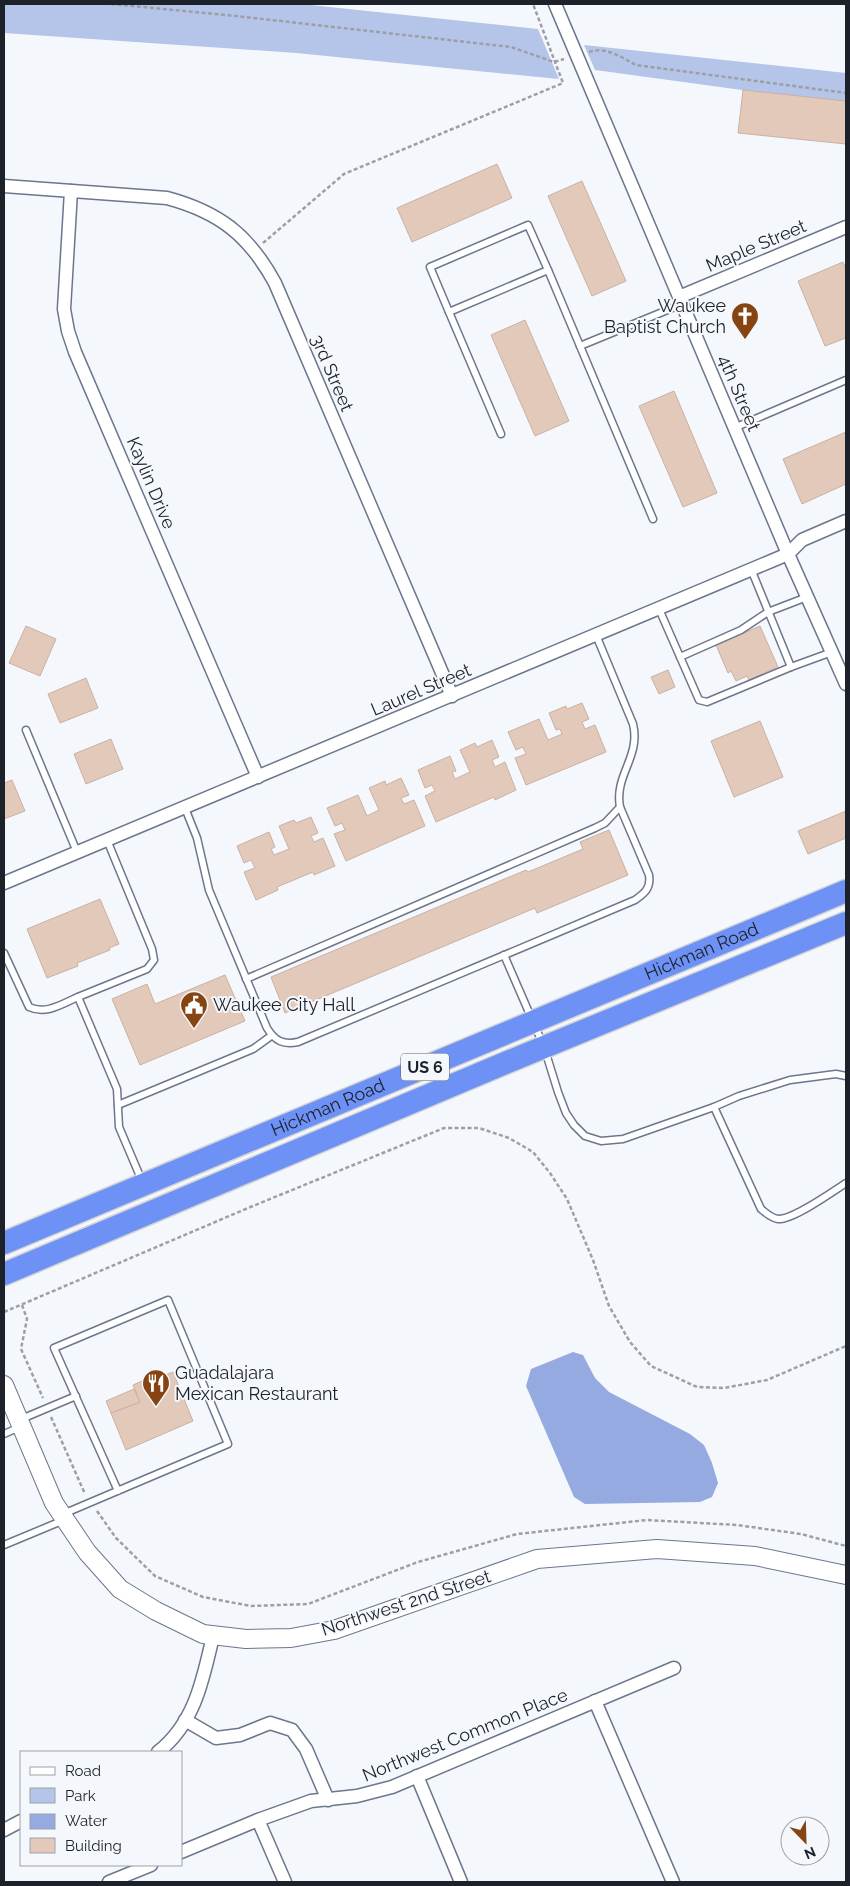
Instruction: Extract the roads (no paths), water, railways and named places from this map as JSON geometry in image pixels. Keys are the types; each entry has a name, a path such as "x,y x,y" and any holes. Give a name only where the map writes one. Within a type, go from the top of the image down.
{"highway":[{"name":"Hickman Road","path":"4,1243 846,891"},
{"name":"Hickman Road","path":"4,1274 544,1047 846,923"}],"street":[{"name":"4th Street","path":"555,4 788,554 845,678"},
{"name":"3rd Street","path":"4,186 167,198 190,204 212,214 230,226 255,251 264,262 274,283 452,696"},
{"name":"Kaylin Drive","path":"71,191 64,288 64,309 68,331 75,352 258,777"},
{"name":"Maple Street","path":"680,301 846,228"},
{"name":"Laurel Street","path":"4,883 788,554 802,540 846,521"},
{"name":"Northwest 2nd Street","path":"4,1385 54,1503 87,1552 120,1589 203,1634 246,1639 291,1638 334,1630 537,1559 656,1549 755,1556 846,1575"},
{"path":"159,1751 165,1747 185,1720 199,1696 213,1636"},
{"name":"Northwest Common Place","path":"182,1852 258,1820 311,1801 358,1796 392,1786 674,1668"},
{"path":"595,1701 673,1882"},
{"path":"185,1720 216,1738 240,1735 270,1723 292,1730 306,1749 328,1800"},
{"path":"417,1776 461,1882"},
{"path":"258,1820 285,1882"},
{"path":"4,1830 20,1822"},
{"path":"109,1882 149,1866"}],"lane":[{"path":"500,434 430,267 528,225 653,519"},
{"path":"449,312 548,270"},
{"path":"580,346 680,301"},
{"path":"734,428 846,380"},
{"path":"752,569 791,667"},
{"path":"680,657 741,630 768,612 807,597"},
{"path":"659,609 698,700 707,702 832,652"},
{"path":"185,808 197,838 209,890 272,1036 288,1044 298,1042 635,900 648,889 649,875 620,807 618,798 620,785 632,758 636,743 634,724 596,635"},
{"path":"26,730 77,852"},
{"path":"246,979 595,828 605,823 620,807"},
{"path":"4,953 29,1007 37,1011 45,1011 151,966 154,960 152,949 107,840"},
{"path":"504,955 544,1047 566,1113 574,1126 586,1136 601,1142 623,1139 714,1107 739,1096 790,1080 836,1074 846,1076"},
{"path":"78,997 117,1089 119,1127 144,1184"},
{"path":"118,1106 253,1049 272,1036"},
{"path":"714,1107 761,1209 770,1217 779,1219 794,1215 846,1183"},
{"path":"4,1545 91,1502 118,1491 228,1444 168,1300 54,1348 118,1491"},
{"path":"4,1434 20,1423 76,1396"}],"water":[{"path":"573,1352 583,1355 595,1378 609,1392 690,1434 704,1445 718,1483 712,1497 700,1502 585,1504 574,1497 526,1386 531,1369"}],"place":[{"name":"Waukee Baptist Church","path":"745,340"},
{"name":"Waukee City Hall","path":"194,1029"},
{"name":"Guadalajara Mexican Restaurant","path":"156,1407"}]}
